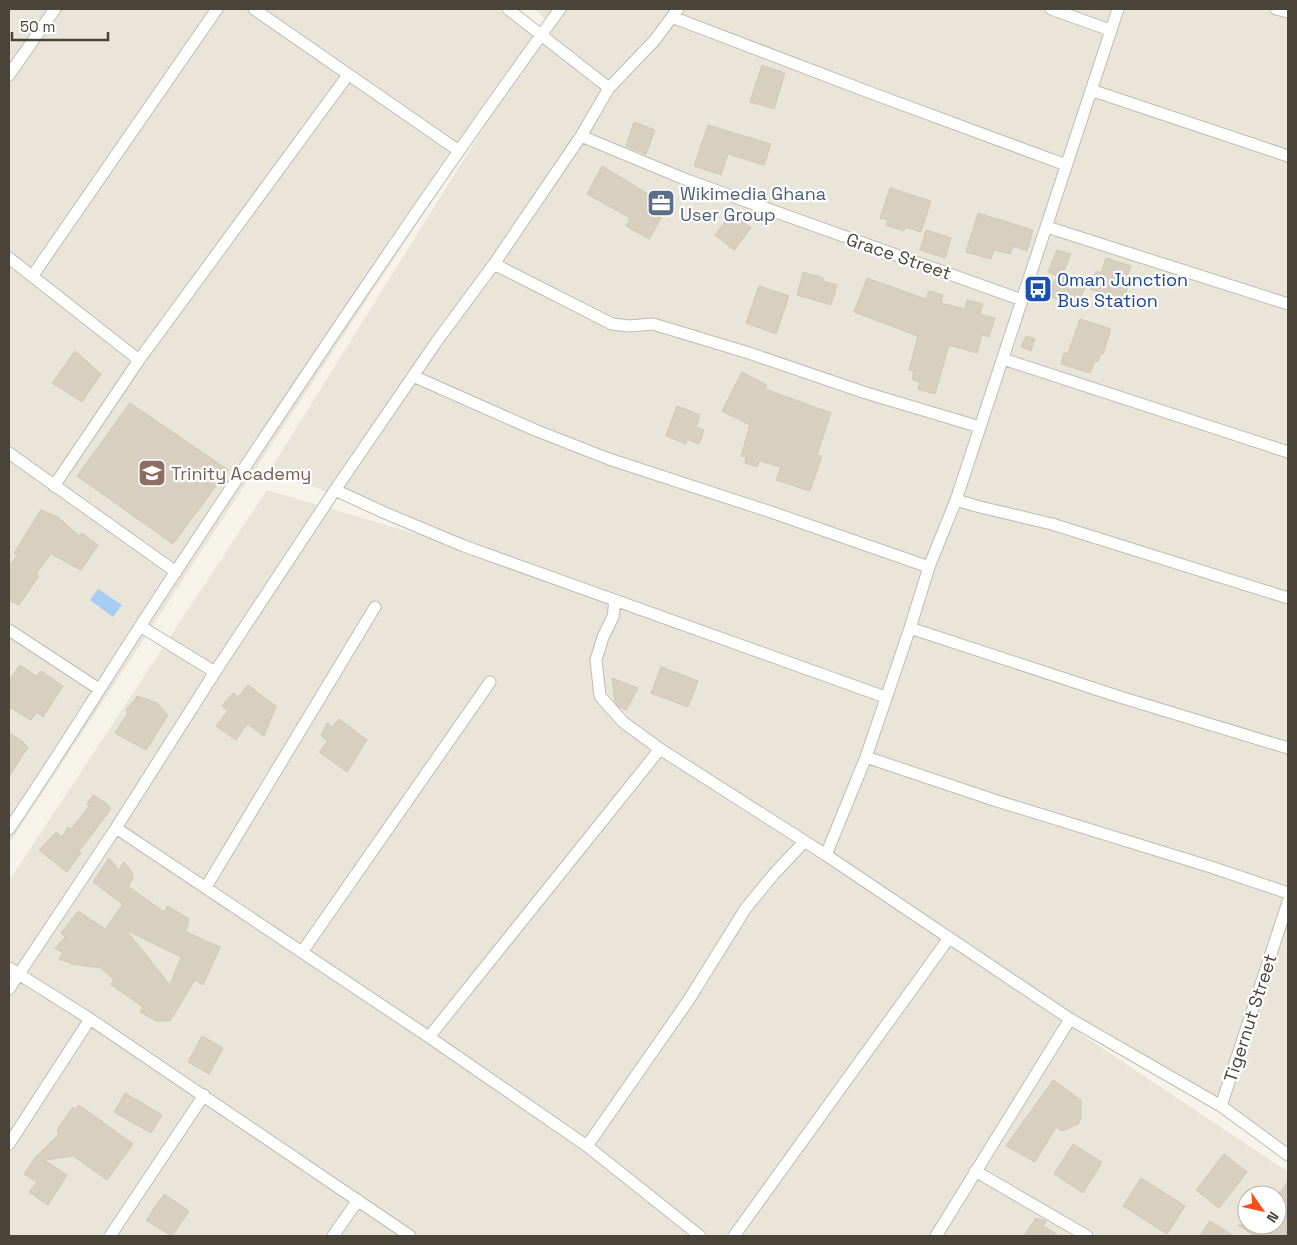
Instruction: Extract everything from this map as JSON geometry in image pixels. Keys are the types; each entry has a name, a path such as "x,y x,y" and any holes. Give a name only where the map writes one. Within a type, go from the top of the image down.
{"street":[{"path":"9,75 55,9"},
{"path":"33,276 217,9"},
{"path":"254,9 459,152"},
{"path":"508,9 609,88"},
{"path":"9,828 315,361 540,35 560,9"},
{"path":"1051,9 1110,30"},
{"path":"826,855 866,757 929,567 956,500 1118,9"},
{"path":"1276,9 1288,12"},
{"path":"9,989 14,971 116,828 215,672 335,490 413,376 494,264 581,136 609,88 654,41 675,13 874,94 1066,164"},
{"path":"54,486 139,360 348,75"},
{"path":"1091,90 1288,156"},
{"name":"Grace Street","path":"581,136 687,180 1022,300"},
{"path":"1047,227 1288,304"},
{"path":"9,258 139,360"},
{"path":"494,264 612,324 629,326 653,324 749,353 866,393 980,427"},
{"path":"1003,359 1288,452"},
{"path":"413,376 526,426 609,459 774,512 929,567"},
{"path":"9,453 176,572"},
{"path":"335,490 464,546 885,697"},
{"path":"956,500 1052,524 1288,598"},
{"path":"615,601 613,617 596,660 600,696 623,722 660,749 826,855 1070,1019 1221,1106 1288,1155"},
{"path":"206,887 375,607"},
{"path":"140,626 215,672"},
{"path":"910,628 1288,748"},
{"path":"9,630 99,689"},
{"path":"302,952 490,682"},
{"path":"429,1037 660,749"},
{"path":"866,757 994,800 1288,893"},
{"path":"116,828 429,1037 586,1146 700,1236"},
{"path":"586,1146 688,1001 746,908 773,875 804,842"},
{"name":"Tigernut Street","path":"1221,1106 1288,902"},
{"path":"734,1236 948,938"},
{"path":"14,971 204,1095 410,1236"},
{"path":"9,1144 90,1019"},
{"path":"936,1236 1070,1019"},
{"path":"110,1236 204,1095"},
{"path":"975,1171 1087,1236"},
{"path":"333,1236 358,1200"}],"shaded area":[{"path":"9,9 510,9 541,35 9,844"},
{"path":"535,9 1288,9 1288,1155 1221,1106 863,881 1087,1038 1288,1172 1288,1236 9,1236 9,881 267,490 420,535 272,467 549,23"}],"water":[{"path":"98,589 122,605 113,617 90,600"}],"building":[{"path":"762,65 785,73 774,109 750,102"},
{"path":"634,122 655,130 646,154 626,146"},
{"path":"708,125 771,144 764,165 728,154 721,175 694,166"},
{"path":"602,166 658,200 659,198 669,204 649,239 626,226 630,218 587,194"},
{"path":"890,188 931,201 921,232 905,227 904,231 886,225 888,220 880,218"},
{"path":"732,213 751,228 734,250 715,235"},
{"path":"978,213 1033,230 1027,251 1013,246 1010,254 994,250 991,259 966,252"},
{"path":"926,230 951,238 945,258 920,250"},
{"path":"1057,250 1071,254 1063,273 1087,283 1077,305 1048,296 1057,276 1048,272"},
{"path":"1106,258 1131,266 1124,286 1128,287 1123,300 1090,289 1096,271 1101,273"},
{"path":"803,272 823,278 823,281 837,285 831,305 797,295"},
{"path":"867,278 926,299 929,291 943,295 941,303 965,309 967,300 983,304 980,314 995,318 989,337 982,335 977,353 949,345 935,394 918,389 920,382 912,379 914,371 909,370 918,336 854,312"},
{"path":"759,286 789,296 776,334 746,323"},
{"path":"1080,319 1111,329 1103,354 1101,353 1098,362 1095,361 1090,373 1061,364 1064,353 1068,353"},
{"path":"1026,336 1035,339 1031,351 1021,347"},
{"path":"75,351 101,374 82,402 52,383"},
{"path":"742,372 767,385 765,389 831,413 817,455 822,456 810,491 776,480 781,467 759,461 757,467 745,463 746,457 741,456 750,425 722,411"},
{"name":"Trinity Academy","path":"130,403 228,470 173,544 77,476"},
{"path":"677,406 700,415 696,427 704,430 699,444 687,439 686,444 666,436"},
{"path":"41,510 58,517 79,536 82,533 98,545 81,570 51,554 36,574 39,576 19,605 9,600 9,566 17,555 14,553"},
{"path":"20,665 36,676 41,671 63,686 43,717 37,712 31,720 9,707 9,680"},
{"path":"661,667 698,681 688,707 651,693"},
{"path":"612,678 638,688 626,710 619,707 615,702"},
{"path":"248,685 276,706 264,736 247,724 236,740 216,726 228,711 222,706 233,693 238,697"},
{"path":"137,696 157,703 168,715 146,750 115,733 128,713 126,709"},
{"path":"339,719 367,740 347,772 319,752 328,741 321,736 327,723 332,727"},
{"path":"9,733 28,747 9,777"},
{"path":"93,795 106,803 111,809 79,851 81,853 67,872 39,850 56,832 62,837 68,827 71,829 89,806 87,804"},
{"path":"109,858 119,870 124,862 132,872 133,879 128,886 164,912 168,906 189,919 186,932 220,947 203,985 195,980 170,1021 156,1021 140,1012 143,1007 111,985 114,980 101,968 73,964 59,959 63,953 55,948 65,937 61,933 78,911 105,929 123,904 93,882","holes":["126,930 181,957 170,985"]},
{"path":"202,1036 223,1048 209,1074 188,1062"},
{"path":"1053,1080 1081,1100 1081,1118 1078,1124 1062,1131 1056,1127 1035,1162 1006,1146"},
{"path":"125,1093 162,1115 151,1133 114,1112"},
{"path":"79,1105 133,1144 107,1180 73,1156 44,1160 67,1175 48,1205 29,1192 37,1182 24,1174 37,1155 59,1134 57,1130 73,1107 75,1110"},
{"path":"1073,1144 1102,1162 1083,1193 1054,1174"},
{"path":"1224,1154 1247,1172 1219,1208 1196,1190"},
{"path":"1141,1178 1185,1206 1167,1234 1123,1206"},
{"path":"1288,1181 1288,1236 1254,1236 1253,1235 1287,1235 1287,1185 1285,1185"},
{"path":"164,1194 189,1211 172,1236 146,1220"},
{"path":"1036,1218 1046,1221 1043,1226 1059,1236 1024,1236"},
{"path":"1210,1221 1234,1236 1200,1236"}],"place":[{"name":"Wikimedia Ghana User Group","path":"661,203"},
{"name":"Oman Junction Bus Station","path":"1038,289"},
{"name":"Trinity Academy","path":"152,473"}]}
